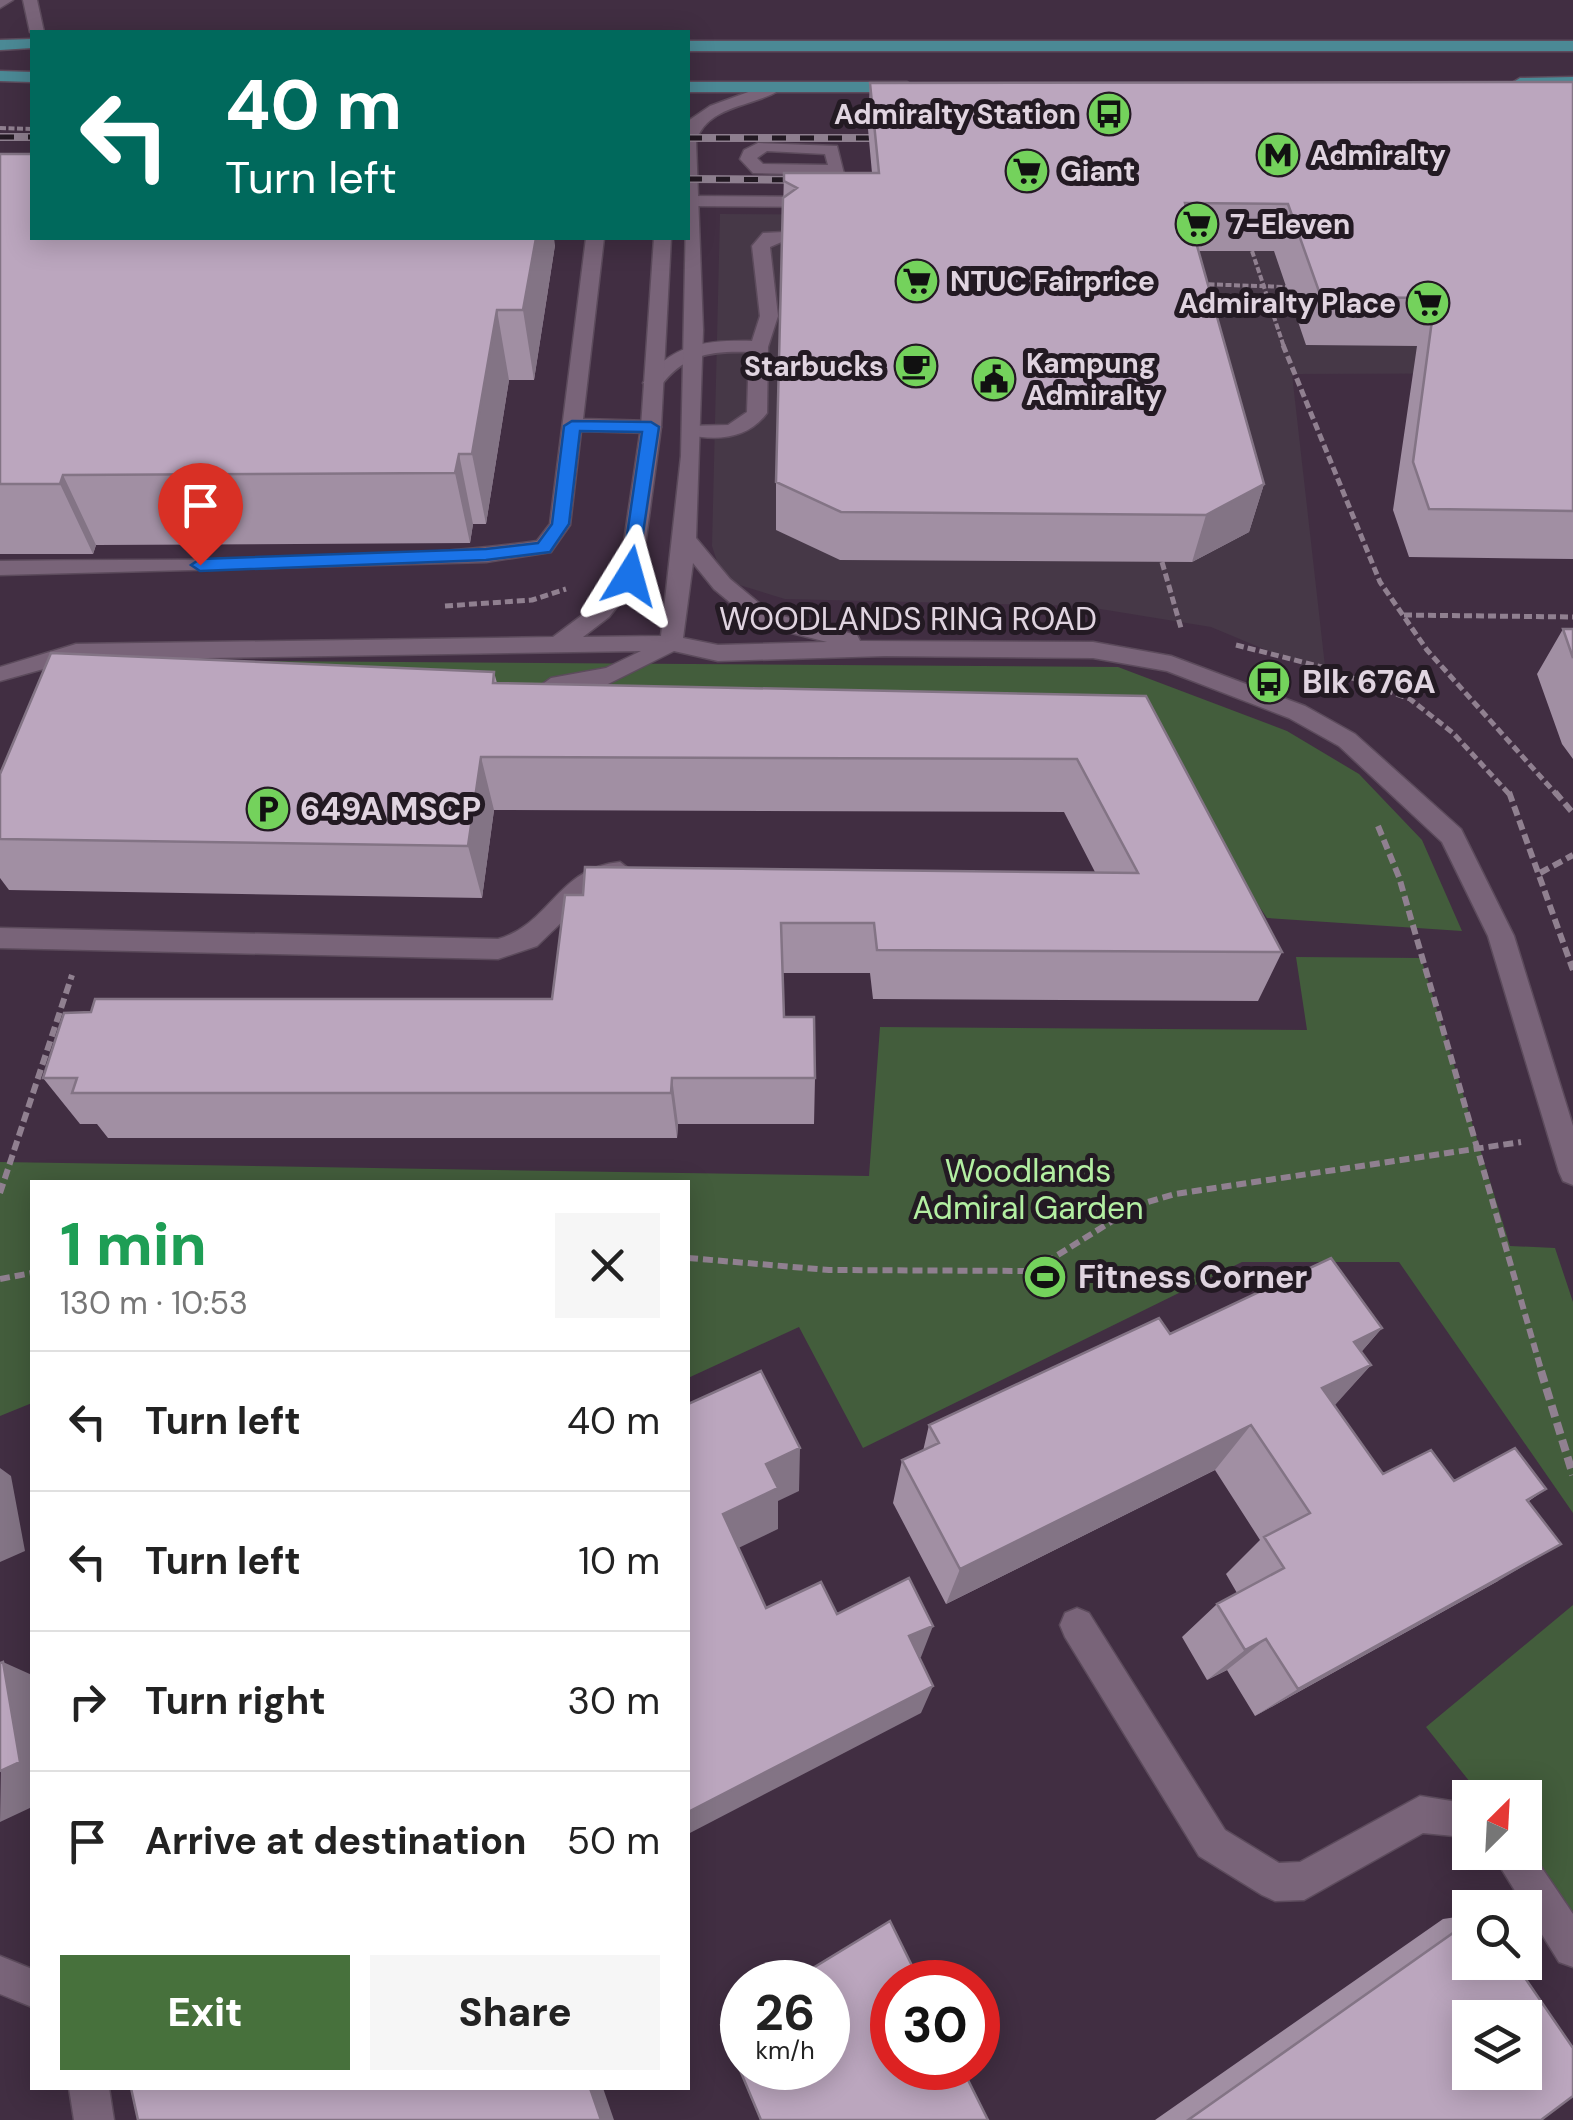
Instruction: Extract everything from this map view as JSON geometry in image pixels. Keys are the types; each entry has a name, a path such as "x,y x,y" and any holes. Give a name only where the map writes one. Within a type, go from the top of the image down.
{"main road":[{"path":"0,45 30,44"},
{"path":"690,46 1573,46"},
{"path":"0,76 30,77"},
{"path":"1494,83 1573,82"},
{"path":"690,87 918,87"}],"street":[{"path":"30,0 37,30"},
{"path":"690,135 694,124 716,110 776,87"},
{"path":"690,201 843,202 837,170"},
{"path":"672,643 685,539 698,347 690,230"},
{"path":"692,430 724,433 752,421 758,413 759,347 769,316 761,246 769,237 784,237"},
{"path":"0,568 274,563 486,555 544,548 560,524 595,240"},
{"path":"556,646 601,612 630,576 651,427 663,240"},
{"path":"653,382 674,357 698,347 759,347"},
{"path":"572,426 651,427"},
{"path":"685,539 722,584 764,619 885,648"},
{"name":"WOODLANDS RING ROAD","path":"527,686 586,685 632,668 672,643"},
{"name":"WOODLANDS RING ROAD","path":"1,674 76,652 672,643 718,653 885,648 1093,650 1171,664 1297,712 1347,740 1452,836 1501,936 1573,1172"},
{"name":"WOODLANDS RING ROAD","path":"1,674 51,685 76,652"},
{"path":"0,938 498,950 526,940 582,882 606,872 644,873"},
{"path":"1077,1625 1212,1843 1274,1882 1304,1882 1420,1814 1452,1817"},
{"path":"1521,1870 1573,1948"},
{"path":"0,1975 30,1987"},
{"path":"89,2090 94,2120"}],"path":[{"path":"0,128 30,129"},
{"path":"1252,251 1292,373 1380,582 1427,650 1573,813"},
{"path":"1184,284 1286,287"},
{"path":"1162,562 1184,640"},
{"path":"1403,616 1573,618"},
{"path":"1372,814 1399,877 1474,1150 1573,1476"},
{"path":"1540,873 1573,855"},
{"path":"0,1194 82,940"},
{"path":"690,1258 741,1259 828,1270 1032,1271 1138,1205 1175,1194 1561,1136"},
{"path":"0,1279 30,1274"}],"shaded area":[{"path":"720,214 938,215 1512,253 1573,373 1292,374 1326,675 1211,627 1082,606 785,599 723,580 712,546"}],"green space":[{"path":"93,660 1118,667 1287,731 1359,774 1422,840 1462,931 1267,918 1144,735"},
{"name":"Woodlands Admiral Garden","path":"1296,957 1421,958 1510,1246 1555,1248 1573,1302 1573,1513 1399,1262 1242,1262 863,1448 799,1327 690,1377 690,1180 30,1180 30,1404 0,1416 0,1162 869,1176 880,1027 1307,1030"},
{"path":"1573,1605 1573,1913 1539,1870 1542,1780 1468,1780 1426,1727"}],"building":[{"path":"1573,82 1573,511 1429,509 1413,462 1435,298 1321,297 1288,204 1185,203 1264,484 1206,515 841,512 776,482 783,198 797,188 784,181 784,173 879,173 870,83"},
{"path":"0,154 30,154 30,240 536,240 523,310 497,310 472,454 459,454 455,473 63,475 60,484 0,484"},
{"path":"1563,629 1573,629 1573,658"},
{"path":"51,653 494,672 493,683 1146,696 1282,952 877,950 874,923 781,923 784,1017 814,1017 815,1078 672,1078 671,1093 72,1093 77,1078 43,1078 64,1013 91,1012 95,999 552,999 565,895 583,895 585,867 1138,873 1077,759 481,757 468,846 0,839 0,774"},
{"path":"1331,1258 1382,1328 1354,1342 1371,1365 1322,1388 1383,1474 1431,1450 1454,1481 1515,1448 1546,1489 1527,1500 1561,1544 1298,1689 1266,1639 1245,1650 1217,1604 1284,1568 1264,1537 1310,1513 1251,1425 960,1569 902,1460 939,1443 929,1425 1159,1318 1170,1334"},
{"path":"761,1371 800,1448 766,1464 778,1488 723,1514 766,1608 821,1582 837,1614 909,1578 933,1626 909,1636 933,1686 690,1811 690,1403"},
{"path":"3,1662 20,1762 0,1771 0,1663"},
{"path":"890,1921 909,1960 870,1960 870,2090 973,2090 988,2120 761,2120 748,2090 850,2090 850,1960 826,1960"},
{"path":"1452,1934 1452,1980 1526,1980 1540,2000 1452,2000 1452,2090 1542,2090 1542,2003 1573,2048 1573,2096 1541,2120 1188,2120"},
{"path":"131,2090 591,2090 601,2120 138,2120"}],"railway":[{"path":"0,137 30,137"},
{"path":"690,138 897,138"},
{"path":"690,179 813,180"}],"place":[{"name":"Admiralty Station","path":"1109,114"},
{"name":"Admiralty","path":"1278,155"},
{"name":"Giant","path":"1027,171"},
{"name":"7-Eleven","path":"1197,224"},
{"name":"NTUC Fairprice","path":"917,281"},
{"name":"Admiralty Place","path":"1428,303"},
{"name":"Starbucks","path":"916,366"},
{"name":"Kampung Admiralty","path":"994,379"},
{"name":"Blk 676A","path":"1269,682"},
{"name":"649A MSCP","path":"268,809"},
{"name":"Fitness Corner","path":"1045,1277"}],"route":[{"path":"200,565 486,555 544,548 560,524 572,426 651,427 630,576"}]}
